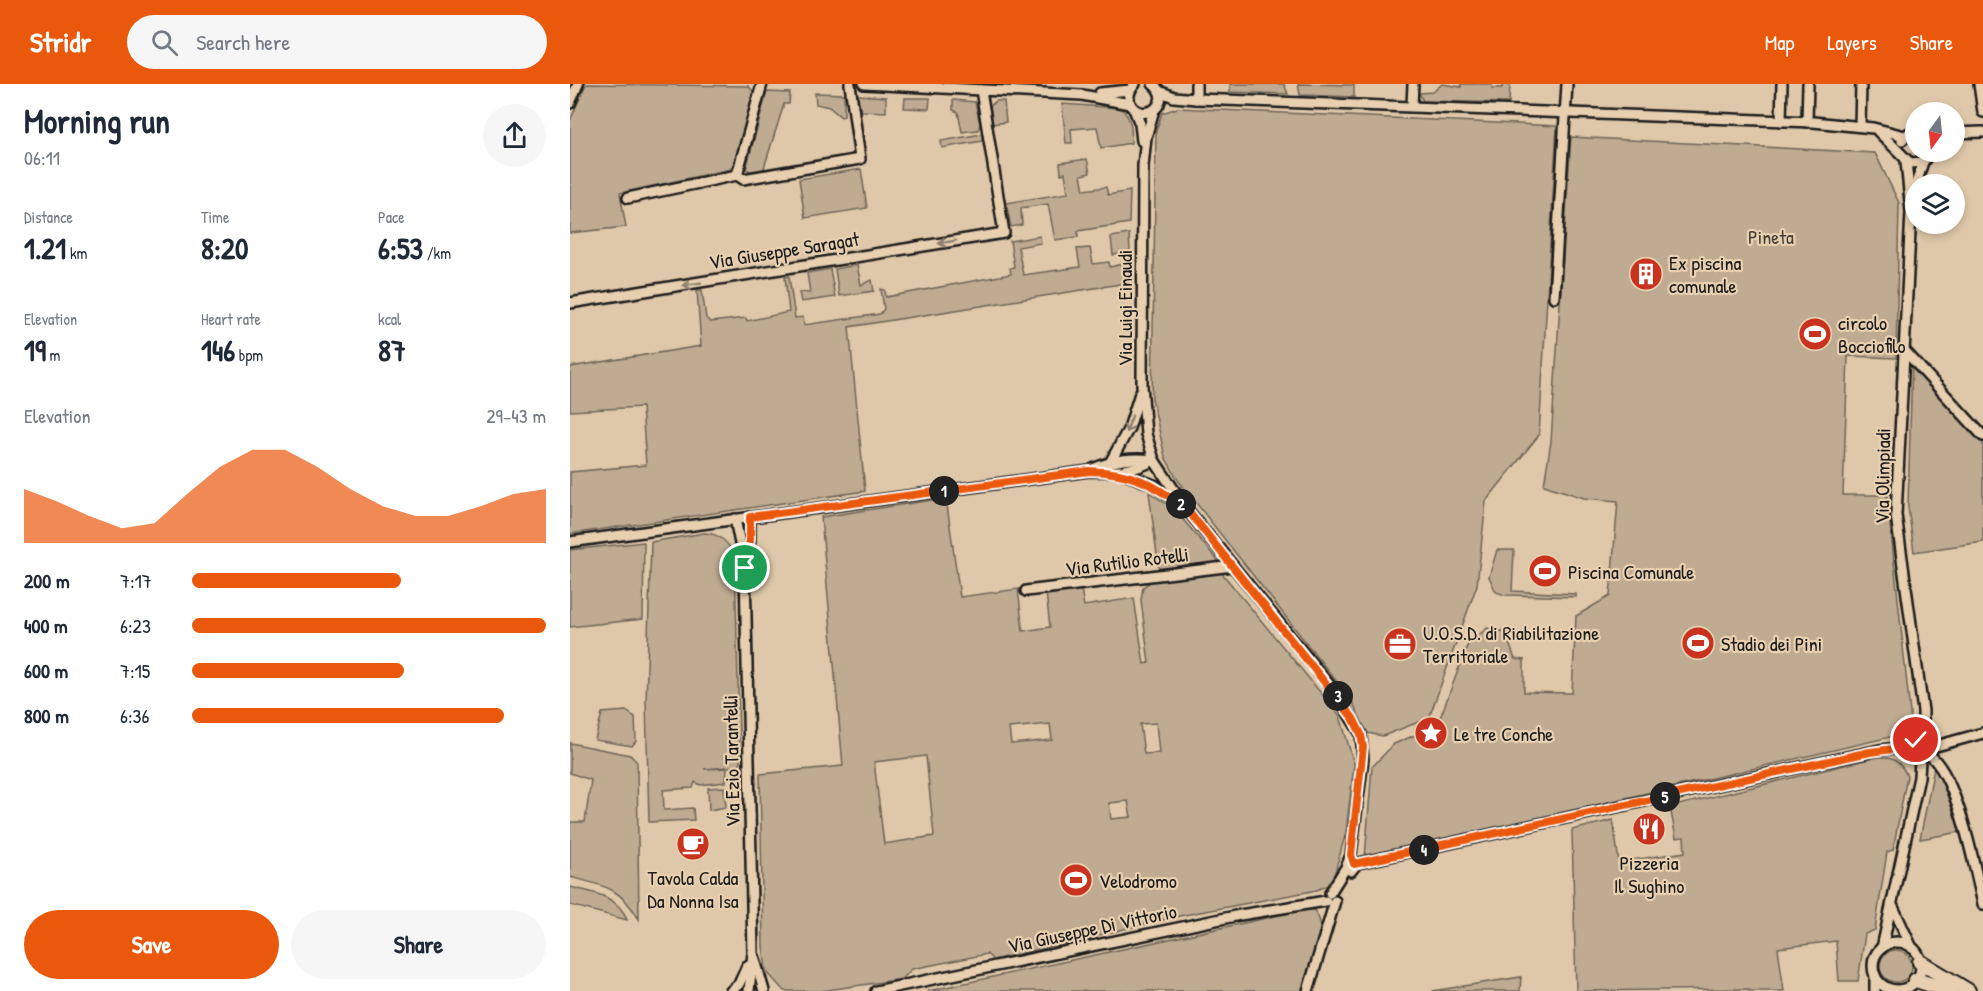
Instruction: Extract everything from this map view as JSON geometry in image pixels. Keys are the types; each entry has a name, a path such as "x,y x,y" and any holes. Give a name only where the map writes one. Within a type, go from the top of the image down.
{"highway":[{"path":"1920,962 1968,991"},
{"path":"1916,980 1950,991"}],"street":[{"path":"570,103 578,84"},
{"path":"737,175 762,84"},
{"path":"628,198 737,175 743,179 860,159 850,84"},
{"path":"864,84 981,90 1034,88 1132,106 1144,113 1196,99"},
{"path":"1196,84 1196,99"},
{"path":"1412,105 1413,84"},
{"path":"1554,297 1567,84"},
{"path":"1781,121 1782,84"},
{"path":"1806,122 1808,84"},
{"path":"1860,126 1861,84"},
{"path":"1979,84 1983,112"},
{"path":"1082,95 1124,92 1134,85"},
{"name":"Via Luigi Einaudi","path":"1134,85 1132,106 1140,124 1144,156 1142,385 1146,434 1154,460 1186,508"},
{"path":"1156,86 1174,97 1196,99 1412,105 1860,126 1905,136 1900,143 1900,151"},
{"name":"Via Luigi Einaudi","path":"1144,156 1156,108 1156,86"},
{"name":"Via Giuseppe Saragat","path":"570,303 1004,233 981,90"},
{"path":"1873,128 1900,151 1905,159"},
{"path":"1965,133 1983,132"},
{"path":"1909,162 1914,164 1923,162"},
{"name":"Via Olimpiadi","path":"1920,174 1923,162"},
{"name":"Via Olimpiadi","path":"1882,948 1893,908 1925,750 1923,711 1896,515 1910,234"},
{"path":"1904,350 1983,436"},
{"path":"1111,461 1129,428 1142,385"},
{"path":"1089,471 1111,461 1136,458 1154,460"},
{"path":"570,542 1089,471 1117,472 1139,468 1154,460"},
{"path":"1117,472 1154,485 1186,508 1335,692 1361,734 1363,759 1351,865 1330,898 1330,918 1308,991"},
{"path":"745,568 750,540 750,517"},
{"path":"735,519 745,568"},
{"name":"Via Rutilio Rotelli","path":"1026,591 1233,566"},
{"name":"Via Ezio Tarantelli","path":"745,568 753,953"},
{"path":"1909,747 1911,756 1983,733"},
{"path":"1351,865 1870,752 1909,747 1916,740 1938,763 1948,784 1965,827 1983,904"},
{"name":"Via Giuseppe Di Vittorio","path":"876,991 1330,898"},
{"path":"1875,975 1889,988 1902,990 1916,980 1920,962 1893,908"},
{"path":"1875,991 1874,960 1882,948 1897,942 1912,948"},
{"path":"731,991 739,984 753,953"},
{"path":"749,991 753,953"},
{"path":"753,953 764,991"}],"green space":[{"path":"586,84 748,86 753,91 735,165 731,169 620,193 626,227 570,233 570,121"},
{"path":"1230,84 1284,84 1288,94 1230,92"},
{"path":"1298,84 1354,85 1354,97 1300,95"},
{"path":"1442,84 1461,87 1461,84 1492,84 1492,88 1502,88 1503,84 1510,84 1509,103 1423,101 1419,93 1433,92"},
{"path":"767,92 790,93 789,104 784,104 763,171 753,173 746,169"},
{"path":"815,93 844,94 844,116 841,117 829,107 816,104"},
{"path":"857,95 886,97 886,112 861,111"},
{"path":"905,98 930,98 929,109 904,108"},
{"path":"953,100 975,102 980,124 978,130 962,132 958,112 953,110"},
{"path":"996,101 1004,101 1006,122 993,124 990,106"},
{"path":"1062,104 1120,108 1127,115 1130,124 1131,143 1101,148 1097,127 1071,129 1072,143 1066,143"},
{"path":"1177,108 1557,126 1539,435 1486,501 1477,585 1429,718 1383,736 1367,733 1352,701 1178,480 1165,457 1152,398 1156,131 1162,113"},
{"path":"982,134 982,141 942,148 941,141"},
{"name":"Pineta","path":"1571,137 1875,153 1899,203 1896,358 1848,356 1843,495 1887,495 1912,732 1365,858 1372,767 1394,744 1437,726 1468,644 1487,628 1505,632 1515,659 1524,660 1524,692 1572,693 1576,616 1610,596 1618,501 1584,498 1544,485 1551,441"},
{"path":"1087,159 1090,173 1081,175 1084,190 1106,187 1108,195 1130,191 1129,223 1078,231 1078,237 1055,240 1048,204 1021,208 1022,225 1011,227 1006,203 1068,193 1065,173 1061,174 1060,163"},
{"path":"861,169 867,208 805,218 799,179"},
{"path":"1129,234 1130,252 1113,255 1111,237"},
{"path":"1040,236 1041,243 1018,247 1023,275 1080,267 1077,249 1090,248 1093,264 1109,262 1110,267 1127,263 1126,283 849,327 865,491 570,534 570,472 646,465 642,407 570,411 570,367 701,346 697,290 702,290 706,318 710,322 746,318 747,321 789,312 785,277 789,276 795,318 803,317 804,325 880,314 884,309 881,289 885,290 886,297 1011,274 1010,268 1014,267 1010,241"},
{"path":"857,265 861,285 872,280 874,291 839,296 835,269"},
{"path":"830,269 835,297 801,302 799,292 810,293 807,273"},
{"path":"1912,358 1983,436 1983,542 1914,552 1908,507"},
{"path":"1149,492 1174,509 1220,563 1159,571"},
{"path":"946,498 960,597 1018,589 1023,631 1050,627 1046,593 1081,589 1084,606 1134,598 1144,664 1149,663 1141,600 1143,587 1155,579 1221,572 1340,716 1354,764 1346,832 1332,883 1317,890 1179,916 993,960 987,954 912,969 902,979 821,991 784,991 766,971 763,946 760,774 843,766 821,517","holes":["1156,723 1159,753 1144,754 1140,724","1050,724 1052,740 1011,744 1009,728","926,756 934,836 884,844 874,762","1128,801 1131,817 1111,819 1109,803"]},
{"path":"710,533 724,540 735,558 740,766 704,769 727,768 726,782 700,785 695,782 693,788 663,790 664,810 693,808 694,820 649,822 646,701 651,542"},
{"path":"644,542 643,619 570,627 570,550"},
{"path":"1497,550 1514,550 1512,591 1576,594 1576,597 1505,595 1496,592 1489,577"},
{"path":"626,711 635,717 636,741 632,746 595,740 602,713"},
{"path":"570,743 630,755 637,762 639,919 625,900 610,889 570,877 570,822 585,822 591,780 570,773"},
{"path":"1878,757 1896,761 1907,776 1893,850 1887,852 1875,930 1865,934 1858,981 1839,981 1836,941 1778,948 1784,991 1749,991 1749,989 1576,991 1572,830 1613,820 1619,862 1685,852 1684,837 1676,838 1670,807"},
{"path":"1934,768 1940,776 1961,832 1920,839"},
{"path":"724,787 726,807 709,810 708,788"},
{"path":"570,887 596,893 611,900 618,905 627,920 570,905"},
{"path":"1304,910 1314,910 1319,919 1321,939 1304,991 928,991"},
{"path":"1896,950 1907,955 1912,966 1907,977 1896,982 1885,977 1880,966 1885,955"},
{"path":"1521,977 1520,991 1432,991"}],"place":[{"name":"Ex piscina comunale","path":"1646,274"},
{"name":"circolo Bocciofilo","path":"1815,334"},
{"name":"Piscina Comunale","path":"1545,571"},
{"name":"Stadio dei Pini","path":"1698,643"},
{"name":"U.O.S.D. di Riabilitazione Territoriale","path":"1400,644"},
{"name":"Le tre Conche","path":"1431,733"},
{"name":"Pizzeria Il Sughino","path":"1649,829"},
{"name":"Tavola Calda Da Nonna Isa","path":"693,844"},
{"name":"Velodromo","path":"1076,880"}],"route":[{"path":"745,568 750,540 750,517 1089,471 1117,472 1154,485 1186,508 1335,692 1353,718 1361,734 1363,747 1362,773 1351,855 1354,864 1893,747 1909,747 1916,740"}]}
